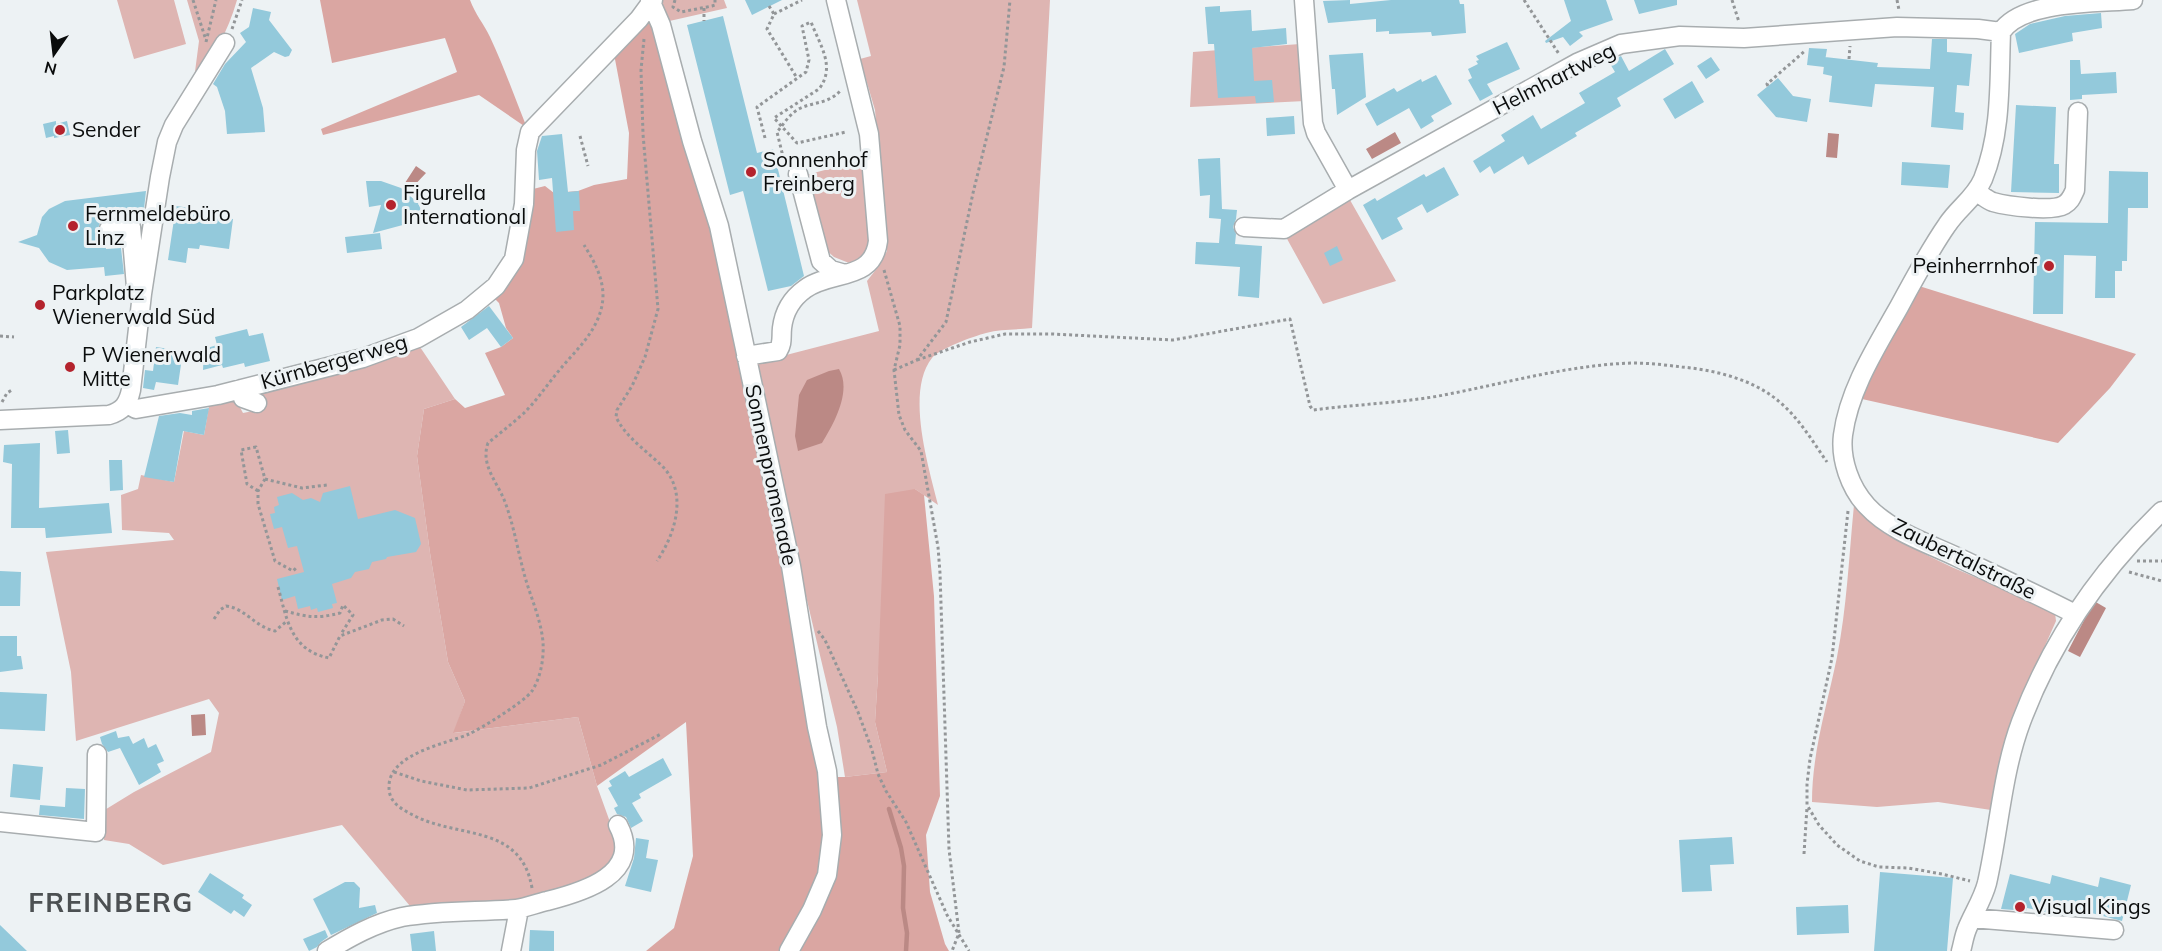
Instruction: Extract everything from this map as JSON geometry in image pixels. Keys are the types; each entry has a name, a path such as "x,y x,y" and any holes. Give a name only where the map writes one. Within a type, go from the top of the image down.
{"street":[{"path":"746,356 778,351 782,344 785,311 793,299 814,284 867,266 873,259 878,241 869,134 836,0"},
{"path":"1304,0 1313,123 1316,133 1348,190"},
{"path":"2001,32 2006,24 2021,15 2054,2 2133,0"},
{"name":"Sonnenpromenade","path":"651,1 661,25 692,141 716,214 791,566 827,771 832,835 827,875 812,910 789,951"},
{"name":"Kürnbergerweg","path":"0,420 109,415 122,410 127,404 136,408 241,389 394,348 434,330 467,310 489,292 509,268 517,253 524,204 526,144 530,132 624,35 651,1"},
{"name":"Helmhartweg","path":"1244,226 1284,229 1348,190 1597,52 1621,44 1680,36 1744,38 1897,27 1978,29 2001,32"},
{"name":"Zaubertalstraße","path":"2001,32 1996,135 1991,158 1977,192 1948,222 1877,345 1857,386 1843,436 1844,453 1853,486 1866,505 1881,518 1915,538 2075,614"},
{"path":"127,404 131,390 142,294 167,142 174,125 225,43"},
{"path":"1977,192 1991,201 2011,205 2056,208 2065,205 2072,199 2075,190 2078,112"},
{"path":"793,174 821,261 831,270 846,274"},
{"path":"109,229 131,227 137,290 142,294"},
{"path":"241,389 243,398 257,403"},
{"path":"1961,951 1986,885 2009,769 2021,723 2042,676 2075,614 2134,538 2162,511"},
{"path":"0,822 96,832 97,753"},
{"path":"327,951 372,926 400,917 526,907 589,888 614,872 622,856 624,845 618,825"},
{"path":"511,951 526,907"},
{"path":"1972,918 2114,930"}],"path":[{"path":"193,0 206,39 216,0"},
{"path":"225,43 242,0"},
{"path":"675,0 673,7 681,12 704,8 715,4 715,0"},
{"path":"797,78 767,29 774,14 802,0"},
{"path":"917,360 946,322 973,193 1004,67 1010,0"},
{"path":"1524,0 1568,68"},
{"path":"1732,0 1744,38"},
{"path":"769,6 774,14"},
{"path":"704,8 704,21"},
{"path":"765,138 757,107 806,72 809,66 802,26 811,22 826,61 827,74 819,89 774,118 797,143 846,132"},
{"path":"646,31 641,70 643,134 658,309 645,357 637,376 617,410 616,417 632,438 666,469 676,489 677,508 673,530 657,561"},
{"path":"1768,86 1767,84 1809,48"},
{"path":"793,174 777,132 790,115 806,106"},
{"path":"580,136 588,166"},
{"path":"526,907 530,878 515,851 505,843 489,837 433,823 404,810 389,794 389,781 400,764 425,748 460,738 482,728 528,696 536,683 543,657 541,629 512,522 488,466 486,450 488,443 539,396 585,341 597,323 603,297 602,282 584,245"},
{"path":"873,259 883,265 900,326 900,345 894,370 899,415 905,430 921,451 938,547 949,849 959,933 952,951"},
{"path":"894,370 970,342 1005,334 1173,340 1290,319 1310,406 1313,410 1447,395 1543,373 1585,367 1634,363 1703,369 1737,378 1772,395 1794,415 1830,467"},
{"path":"0,336 14,337"},
{"path":"0,407 7,393 12,390"},
{"path":"258,491 247,484 241,450 256,447 265,479 258,491 258,504 275,561 293,571 297,567"},
{"path":"265,479 302,488 327,485"},
{"path":"1804,854 1810,759 1832,658 1849,502 1853,486"},
{"path":"2110,568 2162,581"},
{"path":"278,587 284,610 287,621 294,639 320,657 328,658 353,615 343,605 340,613 321,618 284,610"},
{"path":"214,619 226,606 238,609 268,630 280,629 287,621"},
{"path":"340,636 382,620 393,619 404,626"},
{"path":"799,621 808,622 825,640 858,712 878,774 906,822 947,915 969,951"},
{"path":"394,771 421,781 466,790 529,788 601,765 661,734"},
{"path":"1807,805 1819,825 1837,845 1860,861 1879,867 1908,868 1942,874 1986,885"}],"shaded area":[{"path":"117,0 174,0 186,44 134,59"},
{"path":"187,0 237,0 219,45 193,87 199,41"},
{"path":"320,0 470,0 488,32 527,128 479,95 323,135 321,129 457,72 445,38 332,63"},
{"path":"662,0 724,0 727,8 665,22"},
{"path":"857,0 1050,0 1032,328 991,332 957,343 936,354 924,373 920,390 922,430 938,505 915,489 878,674 875,722 887,772 845,777 837,727 751,364 879,331 867,281 887,251 875,110 860,59 871,56"},
{"path":"650,16 707,205 826,777 887,772 875,722 885,494 915,489 924,495 934,596 940,796 926,835 930,892 949,951 646,951 674,928 693,856 686,722 597,786 578,717 453,733 465,701 448,662 430,553 417,456 424,409 455,399 465,408 505,395 485,353 501,347 513,338 506,328 499,303 496,300 489,300 533,189 545,186 554,193 578,191 594,185 627,179 629,133 614,54"},
{"path":"1300,44 1305,101 1190,107 1193,52"},
{"path":"1395,132 1401,143 1372,159 1366,149"},
{"path":"1828,133 1839,134 1837,158 1826,157"},
{"path":"855,162 864,168 871,243 867,255 849,263 834,257 824,248 806,175"},
{"path":"416,166 426,173 409,191 403,186"},
{"path":"1350,200 1396,281 1323,304 1286,237"},
{"path":"1919,286 2136,354 2110,388 2058,443 1862,399 1885,347"},
{"path":"418,344 455,399 424,409 417,456 448,662 465,701 454,733 578,717 597,786 619,847 613,865 599,878 518,901 410,906 342,825 163,865 129,844 104,840 103,811 134,792 211,752 219,713 209,699 76,741 71,672 46,552 174,540 169,533 122,530 121,495 138,489 141,475 174,482 184,431 204,435 210,400 236,400 243,413 253,411 257,391"},
{"path":"839,369 844,387 840,407 832,427 822,443 798,451 795,436 799,395 807,380"},
{"path":"1854,505 1874,523 1920,552 2046,606 2055,613 2056,621 2028,684 1991,810 1938,802 1877,807 1812,802 1817,747 1843,619"},
{"path":"2094,601 2106,608 2080,657 2068,651"},
{"path":"205,714 206,735 192,736 191,715"}],"building":[{"path":"745,0 782,0 752,15"},
{"path":"1350,0 1350,4 1391,0 1459,0 1460,4 1464,4 1466,33 1432,36 1431,32 1389,34 1389,31 1376,32 1376,19 1328,23 1323,1"},
{"path":"1564,0 1606,0 1613,20 1579,32 1583,36 1570,46 1563,37 1546,43 1545,41 1571,21"},
{"path":"1634,0 1677,0 1677,5 1639,14"},
{"path":"1220,6 1220,12 1251,10 1252,31 1286,28 1287,44 1252,48 1254,81 1272,80 1274,102 1256,103 1255,96 1218,98 1214,44 1208,44 1205,7"},
{"path":"253,8 271,12 269,20 292,50 289,56 285,57 274,52 251,68 263,108 265,132 227,134 225,111 217,87 213,84 225,64 246,42 240,33 249,27"},
{"path":"2101,13 2102,28 2072,33 2073,41 2019,53 2015,34 2030,24 2065,16"},
{"name":"Sonnenhof Freinberg","path":"723,16 757,153 773,149 804,276 791,286 768,291 743,191 730,195 687,25"},
{"path":"1932,39 1947,39 1947,52 1972,54 1969,86 1957,85 1955,112 1964,113 1963,130 1931,127 1934,87 1875,84 1872,107 1829,102 1832,76 1823,74 1825,57 1878,63 1877,67 1930,69"},
{"path":"1507,42 1520,69 1487,84 1493,94 1480,101 1468,80 1472,78 1468,69 1478,64 1476,61 1479,60 1476,56"},
{"path":"1809,48 1827,49 1824,67 1807,65"},
{"path":"1665,49 1674,64 1617,98 1621,106 1575,133 1577,136 1528,165 1523,156 1494,174 1490,166 1480,173 1473,161 1505,141 1501,135 1533,115 1541,129 1585,103 1579,93 1615,72 1609,62 1621,56 1629,71"},
{"path":"1363,53 1366,97 1337,115 1329,55"},
{"path":"1711,57 1720,70 1706,79 1697,66"},
{"path":"2070,60 2080,60 2081,74 2116,72 2117,93 2082,95 2082,99 2070,100"},
{"path":"1436,75 1452,104 1431,116 1434,121 1421,129 1409,108 1377,126 1365,104 1394,88 1397,92 1421,79 1422,82"},
{"path":"1778,78 1793,96 1811,99 1807,122 1776,117 1757,95"},
{"path":"1692,81 1704,102 1675,119 1663,99"},
{"path":"2016,105 2056,107 2054,164 2059,164 2059,193 2011,192"},
{"path":"1294,116 1295,134 1267,136 1266,118"},
{"name":"Sender","path":"56,121 56,124 67,121 70,135 46,138 43,124"},
{"path":"562,134 568,192 579,191 580,211 573,211 574,230 556,232 552,178 539,180 537,151 542,136"},
{"path":"1220,158 1222,209 1237,210 1233,227 1236,234 1235,244 1262,246 1259,298 1238,296 1240,267 1195,264 1196,242 1219,243 1221,219 1209,218 1210,195 1200,196 1198,159"},
{"path":"1902,162 1950,165 1948,188 1901,185"},
{"path":"1444,167 1459,195 1427,213 1422,204 1397,218 1403,229 1382,240 1363,205 1375,198 1377,201 1424,174 1426,177"},
{"name":"Peinherrnhof","path":"2109,171 2148,172 2148,208 2128,208 2127,261 2122,261 2122,271 2115,271 2115,298 2095,298 2096,256 2064,255 2063,314 2033,314 2035,222 2108,223"},
{"name":"Figurella International","path":"366,181 381,181 401,188 418,203 425,219 373,233 381,205 369,207"},
{"path":"146,191 144,209 102,214 103,220 99,225 98,231 105,239 106,249 121,248 124,274 105,276 104,267 67,270 49,262 39,248 18,242 37,235 42,217 49,209 65,201"},
{"path":"176,206 205,210 204,215 233,219 229,249 200,245 199,249 188,248 186,263 168,260"},
{"path":"380,233 382,249 347,253 345,237"},
{"path":"1337,246 1343,260 1330,266 1324,253"},
{"path":"489,306 513,338 501,347 487,328 469,340 461,327"},
{"path":"247,329 249,336 263,333 270,361 245,367 244,363 203,370 204,349 217,345 215,337"},
{"path":"156,347 183,351 178,385 156,382 154,390 143,388 145,370 153,371"},
{"path":"209,408 204,435 183,431 174,482 144,477 159,416 180,413 192,415 192,411"},
{"path":"68,430 70,453 57,454 55,431"},
{"path":"40,443 39,508 109,503 112,533 46,538 45,528 11,528 12,464 3,462 4,445"},
{"path":"109,460 122,460 123,490 110,491"},
{"path":"350,486 358,519 395,510 415,518 421,544 416,552 372,562 369,569 355,572 351,578 332,584 337,603 332,604 333,608 318,612 317,608 311,610 310,606 298,609 295,596 282,600 277,579 304,572 297,546 288,548 282,527 274,529 270,514 275,513 274,507 279,505 277,497 292,493 303,500 311,498 320,502 323,493"},
{"path":"0,571 21,572 20,606 0,606"},
{"path":"0,636 17,636 17,656 21,656 23,669 0,672"},
{"path":"0,692 47,694 45,731 0,729"},
{"path":"116,731 118,738 129,736 133,744 144,738 148,748 156,744 164,761 157,764 161,772 139,785 120,748 108,752 102,744 100,737"},
{"path":"663,758 672,775 639,794 641,798 632,803 643,821 631,828 626,817 617,814 614,808 618,806 608,788 612,786 609,781 625,771 629,777"},
{"path":"13,764 43,767 40,800 10,797"},
{"path":"66,788 85,789 84,819 39,815 40,805 65,807"},
{"path":"1732,837 1734,864 1710,865 1712,891 1682,892 1679,840"},
{"path":"636,838 649,840 646,858 658,860 651,892 625,886 634,858"},
{"path":"1880,872 1953,878 1947,951 1874,951"},
{"path":"210,873 244,895 242,898 252,905 244,917 234,910 231,914 198,892"},
{"path":"2010,874 2050,884 2052,875 2098,887 2100,877 2131,885 2122,921 2076,909 2074,915 2027,908 2026,911 2001,909"},
{"path":"345,882 354,882 360,888 359,908 375,905 377,913 331,935 313,899"},
{"path":"1848,905 1849,933 1797,935 1796,907"},
{"path":"0,925 27,951 0,951"},
{"path":"325,930 328,937 309,951 303,939"},
{"path":"530,930 554,931 554,951 529,951"},
{"path":"434,931 436,951 412,951 410,934"}],"waterway":[{"path":"889,809 904,866 903,908 907,933 906,951"}],"place":[{"name":"Sender","path":"60,130"},
{"name":"Sonnenhof Freinberg","path":"751,172"},
{"name":"Figurella International","path":"391,205"},
{"name":"Fernmeldebüro Linz","path":"73,226"},
{"name":"Peinherrnhof","path":"2049,266"},
{"name":"Parkplatz Wienerwald Süd","path":"40,305"},
{"name":"P Wienerwald Mitte","path":"70,367"},
{"name":"Visual Kings","path":"2020,907"}],"district":[{"name":"FREINBERG","path":"111,903"}]}
